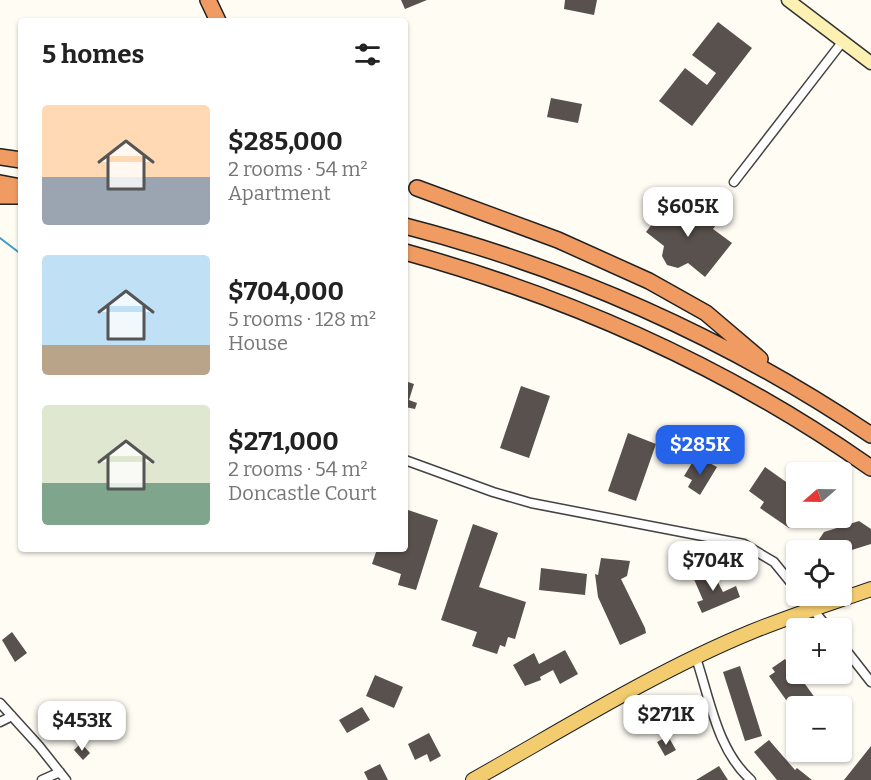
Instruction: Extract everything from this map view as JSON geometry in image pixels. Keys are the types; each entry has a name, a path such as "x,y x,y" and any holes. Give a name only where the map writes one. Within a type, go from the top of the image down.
{"highway":[{"path":"208,0 217,18"},
{"path":"0,183 18,186"},
{"path":"417,188 558,240 649,281 706,313 785,381"},
{"path":"0,196 18,196"},
{"path":"408,227 498,252 615,296 694,332 785,381 871,435"},
{"path":"408,253 545,296 698,363 816,430 871,468"}],"main road":[{"path":"788,0 871,63"},
{"path":"473,780 614,701 750,632 871,589"}],"street":[{"path":"734,182 843,41"},
{"path":"408,461 493,492 531,503 744,544 774,562 786,577"},
{"path":"810,606 820,618"},
{"path":"852,657 871,681"},
{"path":"696,658 724,744 736,765 751,780"},
{"path":"0,703 66,780"},
{"path":"0,722 12,716"},
{"path":"42,780 60,772"}],"building":[{"path":"401,0 427,0 405,9"},
{"path":"565,0 597,0 594,15 564,9"},
{"path":"718,22 752,48 692,126 659,101 685,68 707,85 716,73 692,55"},
{"path":"551,98 582,104 578,123 547,117"},
{"path":"672,198 690,212 693,208 706,214 716,225 713,229 732,243 705,277 688,263 678,268 667,265 662,256 664,246 646,232"},
{"path":"408,382 414,384 409,400 417,403 415,409 408,408"},
{"path":"521,386 550,396 529,458 500,448"},
{"path":"628,433 656,444 636,501 608,491"},
{"path":"704,460 717,467 700,495 688,487 692,480 684,476 692,463 699,467"},
{"path":"765,467 786,482 786,526 760,508 764,502 749,491"},
{"path":"408,510 438,520 416,590 398,585 401,574 372,564 376,552 408,552"},
{"path":"859,521 871,529 871,544 852,550 852,540 819,540 824,532 837,528 852,528 852,523"},
{"path":"473,524 498,533 479,587 526,602 515,639 508,637 505,647 500,645 497,654 472,646 477,632 441,620"},
{"path":"601,558 630,561 627,576 621,579 645,628 646,633 620,645 598,597 595,574 598,575"},
{"path":"541,568 587,574 585,595 539,590"},
{"path":"711,569 723,592 736,586 740,597 702,613 697,602 703,600 693,577"},
{"path":"12,632 27,653 15,662 2,640"},
{"path":"565,650 578,674 560,684 553,670 540,677 541,680 525,686 513,665 534,653 539,664"},
{"path":"785,659 786,684 805,684 814,696 786,696 786,700 769,676 775,672 772,668"},
{"path":"740,666 762,736 745,741 723,672"},
{"path":"375,675 403,687 394,708 366,696"},
{"path":"362,707 370,720 347,733 339,720"},
{"path":"429,733 441,756 430,762 427,754 415,760 408,744"},
{"path":"668,736 676,750 665,756 657,742"},
{"path":"769,740 786,762 812,780 777,780 754,752"},
{"path":"81,743 90,753 83,760 74,750"},
{"path":"871,746 871,780 844,780"},
{"path":"380,764 388,780 368,780 364,772"},
{"path":"719,766 728,780 696,780"}],"waterway":[{"path":"0,238 18,252"}]}
